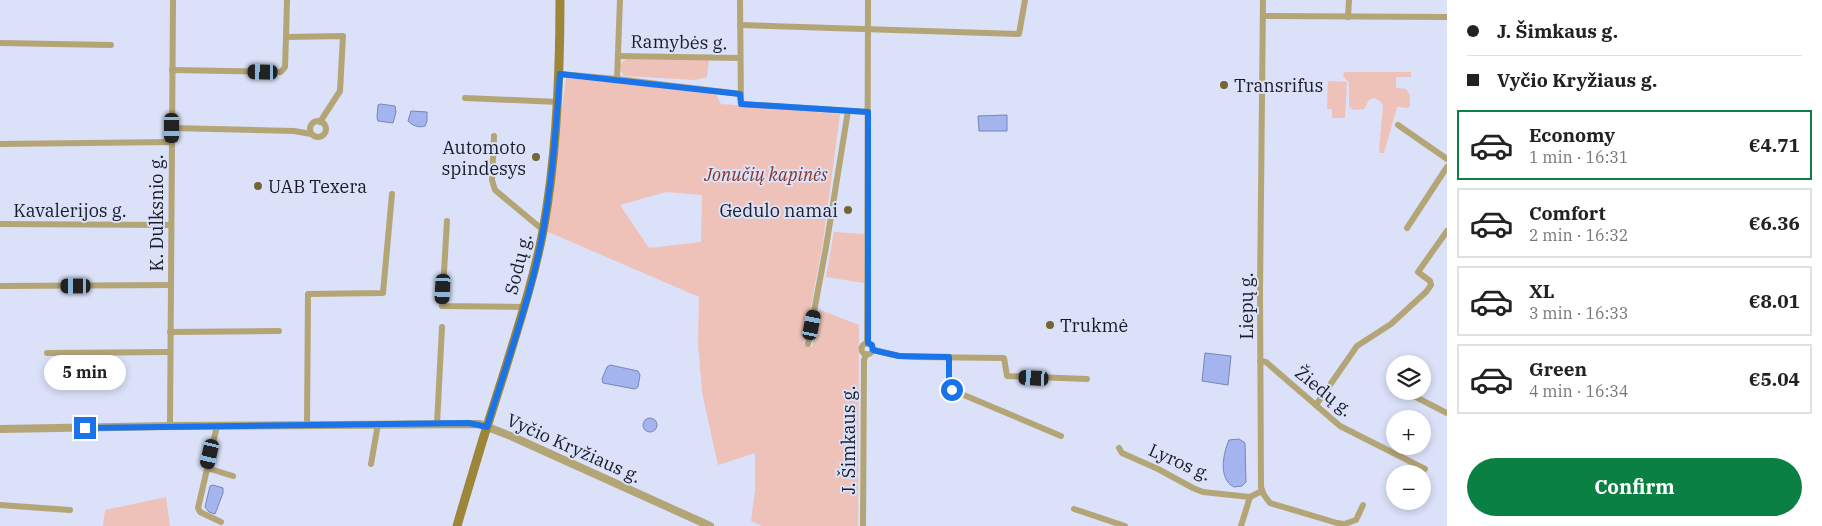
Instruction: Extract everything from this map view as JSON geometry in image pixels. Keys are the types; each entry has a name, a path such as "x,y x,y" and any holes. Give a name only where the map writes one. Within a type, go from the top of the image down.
{"main road":[{"name":"Sodų g.","path":"456,526 532,282 543,230 550,187 558,102 560,0"}],"street":[{"name":"K. Dulksnio g.","path":"170,426 173,0"},
{"path":"172,70 281,72 285,67 287,0"},
{"path":"617,79 620,0"},
{"name":"Ramybės g.","path":"740,0 741,104 848,111"},
{"name":"J. Šimkaus g.","path":"863,526 864,360 866,354 863,352 862,347 868,343 868,0"},
{"path":"740,25 1019,34 1025,0"},
{"name":"Liepų g.","path":"1262,491 1260,361 1263,0"},
{"path":"1348,17 1349,0"},
{"path":"1263,16 1447,17"},
{"path":"286,37 343,36 340,91 320,122"},
{"path":"0,43 111,45"},
{"name":"Ramybės g.","path":"618,56 740,58"},
{"path":"560,74 740,94"},
{"path":"464,98 558,102"},
{"path":"808,344 848,111 868,112"},
{"path":"172,128 294,131 311,134 318,138 324,134 326,127 320,122 315,122 294,131"},
{"path":"311,124 311,134"},
{"path":"1398,125 1447,159"},
{"path":"494,136 492,180 495,190 543,230"},
{"path":"0,144 172,142"},
{"path":"1407,228 1447,167"},
{"path":"307,425 308,294 383,292 392,194"},
{"path":"447,221 442,306 524,306"},
{"name":"Kavalerijos g.","path":"0,224 171,225"},
{"path":"1316,405 1358,346 1391,324 1426,292 1430,281 1418,272 1447,231"},
{"path":"0,286 171,285"},
{"path":"436,424 442,327"},
{"path":"170,332 279,331"},
{"path":"868,343 872,345 873,350"},
{"path":"866,354 873,350"},
{"path":"873,350 899,356 1004,358 1007,376 1087,379"},
{"path":"47,353 170,352"},
{"path":"949,357 949,386 952,390 1061,436"},
{"name":"Žiedų g.","path":"1260,361 1266,362 1340,426 1417,465"},
{"path":"1422,400 1447,413"},
{"name":"Vyčio Kryžiaus g.","path":"0,429 469,423 487,427 513,437 710,526"},
{"path":"371,464 378,424"},
{"path":"217,426 198,508 200,512 221,522"},
{"name":"Lyros g.","path":"1119,448 1122,453 1203,492 1250,497"},
{"path":"207,468 233,476"},
{"path":"1241,526 1250,497 1262,491 1266,499 1276,505 1344,524 1356,520 1363,505"},
{"path":"0,505 70,510"},
{"path":"1074,509 1125,526"}],"green space":[{"path":"627,59 709,60 707,77 695,80 624,76 619,68 622,62"},
{"path":"1344,72 1411,72 1411,77 1396,77 1396,88 1406,89 1410,95 1410,106 1408,108 1397,107 1384,153 1379,151 1383,106 1380,101 1374,98 1369,100 1364,109 1353,110 1349,106 1349,83 1343,76"},
{"name":"Jonučių kapinės","path":"566,78 715,92 721,104 840,114 823,242 804,343 812,347 820,310 859,325 858,526 762,526 751,521 755,490 755,453 718,465 702,392 698,343 699,297 546,231","holes":["666,192 702,195 701,242 649,248 620,205"]},
{"path":"1328,81 1347,82 1345,118 1332,118 1332,109 1327,109"},
{"path":"834,232 864,234 864,283 826,277"},
{"path":"166,497 170,526 103,526 105,510"}],"water":[{"path":"378,105 395,106 396,112 393,123 378,121"},
{"path":"411,111 427,112 425,126 416,126 408,121"},
{"path":"1007,115 1007,131 979,131 978,116"},
{"path":"1205,353 1231,356 1228,385 1202,381"},
{"path":"610,365 638,371 640,375 638,387 635,389 603,383 602,379 607,367"},
{"path":"647,418 653,418 657,425 653,432 647,432 643,428 643,422"},
{"path":"1239,439 1245,443 1246,482 1242,486 1234,487 1226,478 1223,466 1229,440"},
{"path":"210,486 223,488 215,514 209,512 205,507"}],"place":[{"name":"Transrifus","path":"1224,85"},
{"name":"Automoto spindesys","path":"536,157"},
{"name":"UAB Texera","path":"258,186"},
{"name":"Gedulo namai","path":"848,210"},
{"name":"Trukmė","path":"1050,325"}],"route":[{"path":"85,428 469,423 487,427 532,282 543,230 550,187 560,74 740,94 741,104 868,112 868,343 872,345 873,350 899,356 949,357 949,386 952,390"}]}
